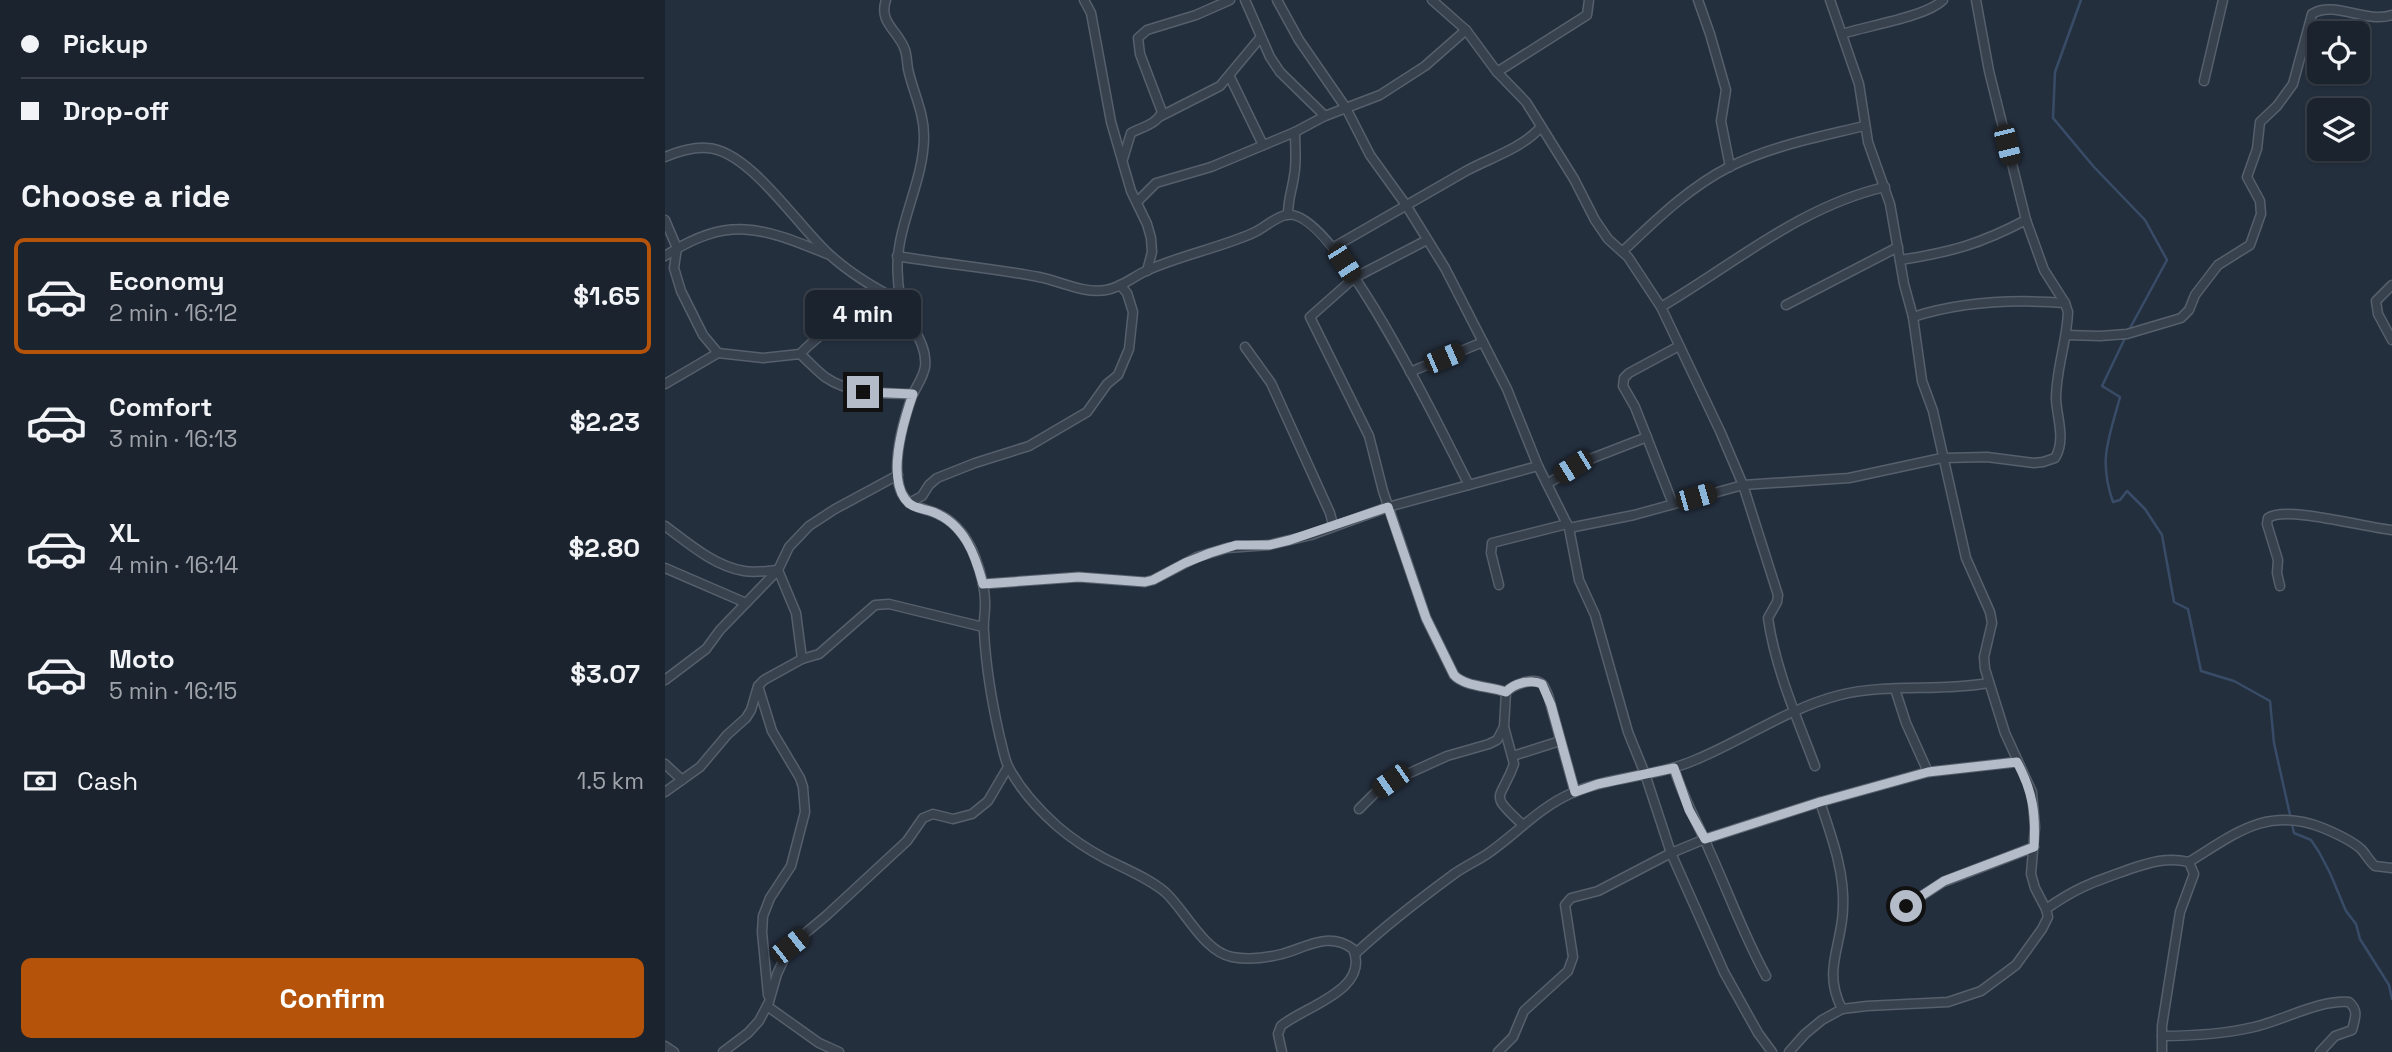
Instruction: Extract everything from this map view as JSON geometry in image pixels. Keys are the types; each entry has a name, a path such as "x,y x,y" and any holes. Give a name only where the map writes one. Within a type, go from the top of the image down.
{"street":[{"path":"886,0 884,13 906,51 908,68 922,109 924,134 914,196 897,256 902,302 924,354 925,368 913,394 900,439 900,490 915,507 942,516 954,524 971,547 983,584 983,627 994,713 1008,767 1028,795 1058,826 1099,856 1150,882 1165,893 1211,946 1222,954 1247,958 1265,957 1331,940 1345,943 1353,949 1356,968 1352,978 1341,989 1281,1027 1278,1034 1282,1052"},
{"path":"1084,0 1091,13 1107,105 1131,191 1147,224 1152,246 1147,271"},
{"path":"1161,116 1160,103 1140,54 1138,38 1147,30 1196,15 1230,0"},
{"path":"1245,0 1260,38 1280,72 1325,116"},
{"path":"1277,0 1299,40 1346,108 1370,155 1406,205 1445,268 1507,390 1538,466 1568,526 1579,580 1595,615 1628,732 1671,852 1724,972 1758,1033 1772,1052"},
{"path":"1432,0 1467,30 1497,72 1526,102 1574,179 1595,220 1608,239 1623,251 1661,307 1743,485 1778,595 1768,618 1772,639 1794,712 1815,766"},
{"path":"1497,72 1587,15 1589,0"},
{"path":"1698,0 1726,90 1721,121 1730,167"},
{"path":"1789,1052 1813,1027 1842,1009 1948,1002 1981,990 2004,976 2023,957 2048,917 2031,874 2035,827 2032,792 2017,762 1988,683 1984,657 1991,632 1990,612 1966,558 1933,411 1922,381 1913,317 1885,187 1864,126 1859,84 1830,0"},
{"path":"1842,34 1910,15 1943,0"},
{"path":"1499,585 1491,553 1492,543 1634,515 1743,485 1849,478 1942,458 1987,457 2043,463 2055,458 2060,447 2057,383 2069,312 2044,270 2026,220 1989,71 1976,0"},
{"path":"2204,81 2223,0"},
{"path":"2066,335 2100,336 2142,331 2181,318 2218,265 2250,245 2261,214 2260,201 2247,177 2257,149 2260,122 2294,84 2312,14 2330,5 2376,17 2392,15"},
{"path":"1137,202 1156,183 1211,167 1295,132 1325,116 1373,98 1425,66 1467,30"},
{"path":"1123,162 1131,134 1220,86 1260,38"},
{"path":"1230,77 1263,145"},
{"path":"1623,251 1685,195 1730,167 1781,147 1864,126"},
{"path":"1334,247 1466,171 1520,144 1541,127"},
{"path":"1288,215 1288,198 1296,163 1295,132"},
{"path":"665,157 701,148 725,153 770,187 829,255"},
{"path":"1661,307 1809,215 1839,201 1885,187"},
{"path":"897,256 1040,277 1095,291 1116,288 1147,271 1253,233 1275,219 1288,215 1300,217 1334,247 1373,304 1469,485"},
{"path":"665,220 677,248 674,268 681,291 703,335 718,353"},
{"path":"1901,260 1966,248 2026,220"},
{"path":"665,256 714,232 747,228 787,237 829,255 902,302"},
{"path":"1427,240 1354,278 1310,317 1369,436 1388,507 1426,618 1454,675 1460,681 1506,692"},
{"path":"1786,305 1898,247"},
{"path":"909,503 922,496 937,478 1029,446 1087,412 1107,384 1118,375 1129,348 1133,312 1128,293 1120,285"},
{"path":"2392,285 2376,301 2378,314 2392,340"},
{"path":"665,384 698,362 718,353 763,358 800,354 835,323 885,293"},
{"path":"1913,317 1982,302 2066,303"},
{"path":"1410,372 1483,342"},
{"path":"1673,504 1632,400 1623,390 1623,381 1629,373 1679,346"},
{"path":"1245,347 1271,383 1333,525"},
{"path":"800,354 825,377 845,388 863,392 913,394"},
{"path":"1547,484 1585,461 1647,437"},
{"path":"983,584 1079,577 1145,582 1185,563 1236,545 1269,545 1311,534 1388,507 1538,466"},
{"path":"665,680 701,655 720,630 778,570 789,547 810,526 835,509 898,475"},
{"path":"2280,586 2278,560 2267,524 2271,515 2332,519 2392,530"},
{"path":"665,526 710,557 729,566 754,572 778,570"},
{"path":"665,568 746,603"},
{"path":"778,570 796,613 802,659"},
{"path":"665,792 700,767 727,735 746,718 758,686 764,680 802,659 819,654 871,607 882,603 983,627"},
{"path":"1359,809 1374,793 1391,781 1447,756 1489,744 1502,734 1506,692 1513,686 1536,681 1542,684 1551,705 1575,792"},
{"path":"1355,954 1381,930 1455,873 1506,840 1522,824 1547,806 1575,792 1598,784 1674,768 1794,712 1843,694 1988,683"},
{"path":"758,686 772,731 800,778 805,811 791,866 770,898 763,916 768,1004 819,1043 838,1052"},
{"path":"1895,689 1910,733 1928,772"},
{"path":"1504,727 1514,764 1499,793 1499,799 1522,824"},
{"path":"1513,756 1560,741"},
{"path":"1498,1052 1513,1037 1524,1011 1572,965 1565,905 1571,898 1598,891 1671,852 1820,802 1928,772 2017,762"},
{"path":"665,764 682,780"},
{"path":"723,1052 759,1021 790,946 907,841 923,818 933,814 953,819 972,814 988,802 1008,767"},
{"path":"1674,768 1689,810 1705,839 1741,927 1766,976"},
{"path":"1820,802 1832,836 1843,889 1843,911 1832,985 1842,1009"},
{"path":"2046,909 2067,893 2105,876 2157,861 2169,859 2189,862 2229,837 2267,821 2284,818 2303,821 2329,831 2361,849 2375,866 2392,868"},
{"path":"1906,906 1944,881 2034,847"},
{"path":"2162,1052 2180,912 2194,874 2189,862"},
{"path":"2162,1036 2191,1036 2255,1027 2332,1003 2349,1002 2357,1018 2352,1030 2335,1036 2320,1052"},
{"path":"665,1046 674,1052"}],"waterway":[{"path":"2081,0 2055,72 2053,118 2094,167 2145,220 2167,260 2129,330"},
{"path":"2126,336 2102,386 2120,397 2109,437 2106,461 2113,502 2120,500 2127,491 2145,509 2162,535 2174,602 2188,609 2201,671 2234,681 2270,701 2274,743 2294,833 2311,840 2319,852 2346,911 2356,924 2360,939 2389,985 2392,999"}],"route":[{"path":"863,392 913,394 900,439 900,490 905,500 915,507 929,510 954,524 971,547 983,584 1079,577 1145,582 1197,557 1236,545 1269,545 1290,540 1388,507 1426,618 1454,675 1460,681 1506,692 1513,686 1525,683 1536,681 1542,684 1548,695 1575,792 1598,784 1674,768 1689,810 1705,839 1820,802 1928,772 2017,762 2032,792 2034,847 1944,881 1906,906"}]}
